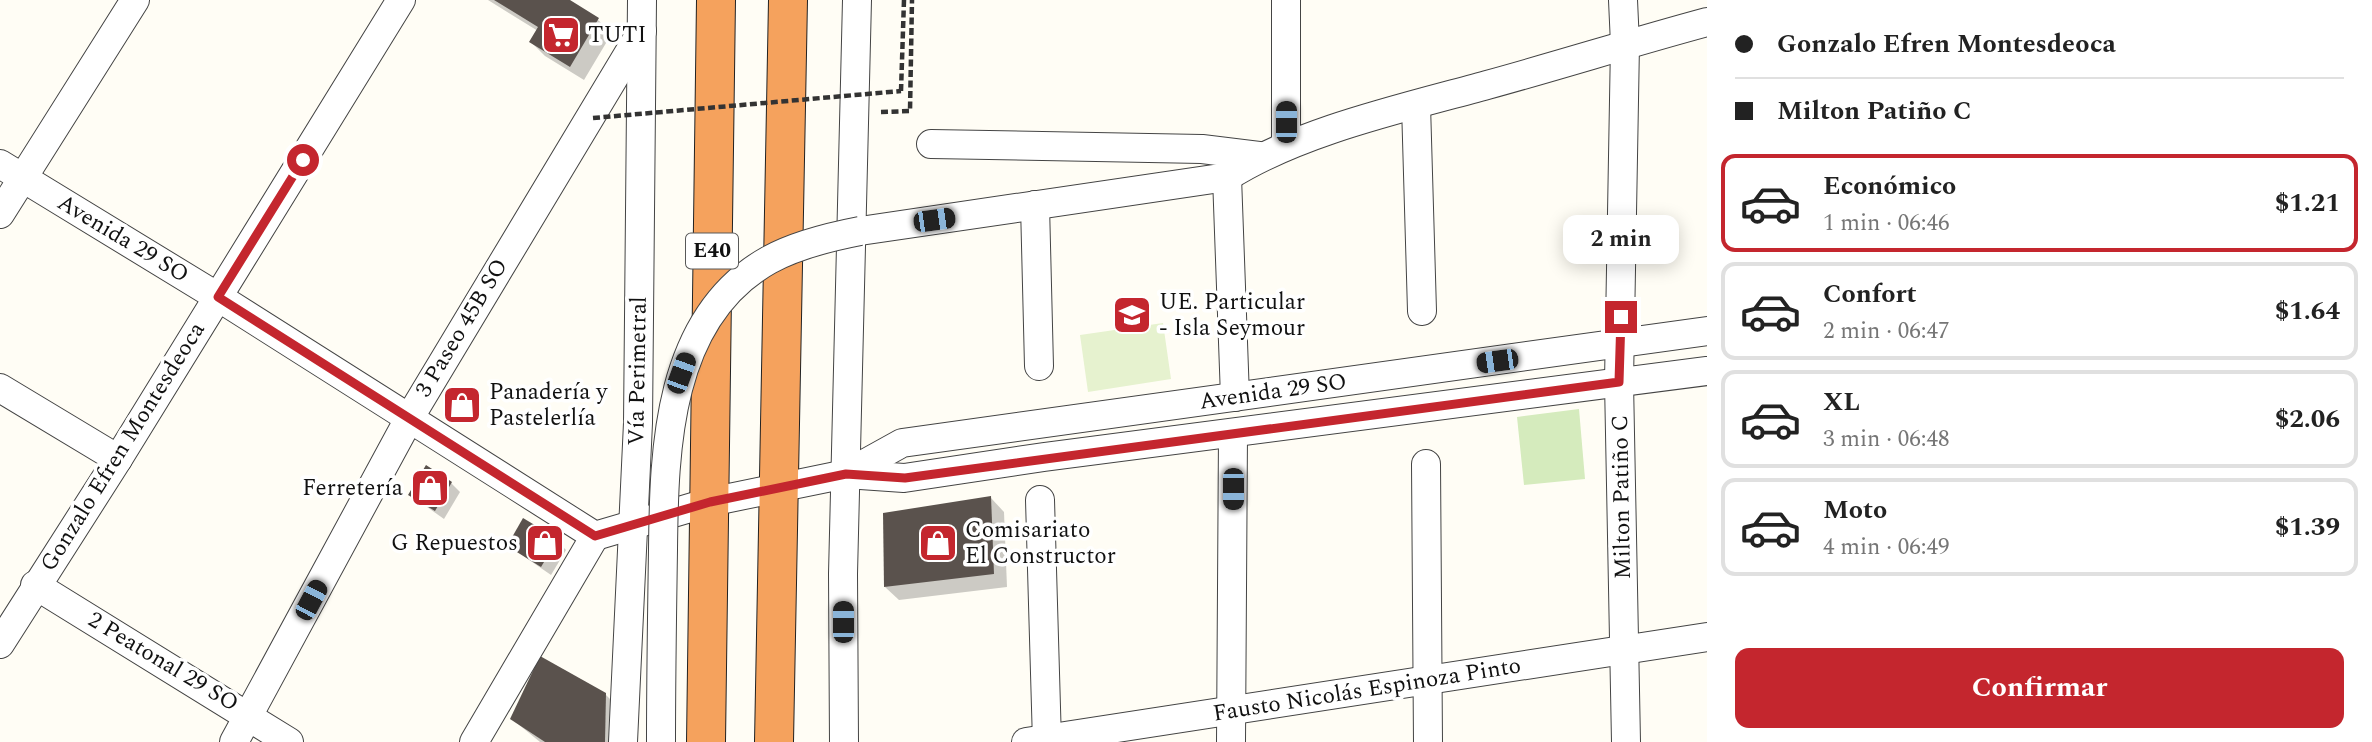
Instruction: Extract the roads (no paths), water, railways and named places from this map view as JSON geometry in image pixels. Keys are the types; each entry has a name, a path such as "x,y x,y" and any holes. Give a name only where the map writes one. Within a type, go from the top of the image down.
{"highway":[{"name":"E40","path":"706,742 716,0"},
{"path":"774,742 788,0"}],"street":[{"path":"0,214 12,171 135,0"},
{"name":"Gonzalo Efren Montesdeoca","path":"0,644 118,459 401,0"},
{"path":"844,742 846,474 857,0"},
{"path":"1286,0 1286,146"},
{"name":"Milton Patiño C","path":"1623,0 1625,44 1619,382 1626,742"},
{"name":"3 Paseo 45B SO","path":"234,742 410,417 638,10"},
{"name":"Vía Perimetral","path":"624,742 635,525 638,10"},
{"path":"661,742 663,503 668,439 677,386 686,359 707,321 746,276 769,260 810,243 860,231 1227,177 1259,156 1286,146 1416,105 1707,22"},
{"path":"1416,105 1422,311"},
{"path":"931,144 1202,149 1259,156"},
{"name":"Avenida 29 SO","path":"12,171 410,417 595,536 710,502 846,474 902,443 1707,331"},
{"path":"1227,177 1235,397"},
{"path":"1035,205 1040,366"},
{"name":"Avenida 29 SO","path":"846,474 905,478 1044,457 1707,372"},
{"path":"0,388 118,459"},
{"path":"1231,742 1233,434"},
{"path":"1426,464 1428,742"},
{"path":"1040,500 1040,741"},
{"path":"474,742 595,536"},
{"name":"2 Peatonal 29 SO","path":"36,585 250,715 289,742"},
{"name":"Fausto Nicolás Espinoza Pinto","path":"1040,741 1707,637"}],"place":[{"name":"TUTI","path":"561,35"},
{"name":"UE. Particular - Isla Seymour","path":"1132,315"},
{"name":"Panadería y Pastelerlía","path":"462,405"},
{"name":"Ferretería","path":"430,488"},
{"name":"G Repuestos","path":"545,543"},
{"name":"Comisariato El Constructor","path":"938,543"}]}
